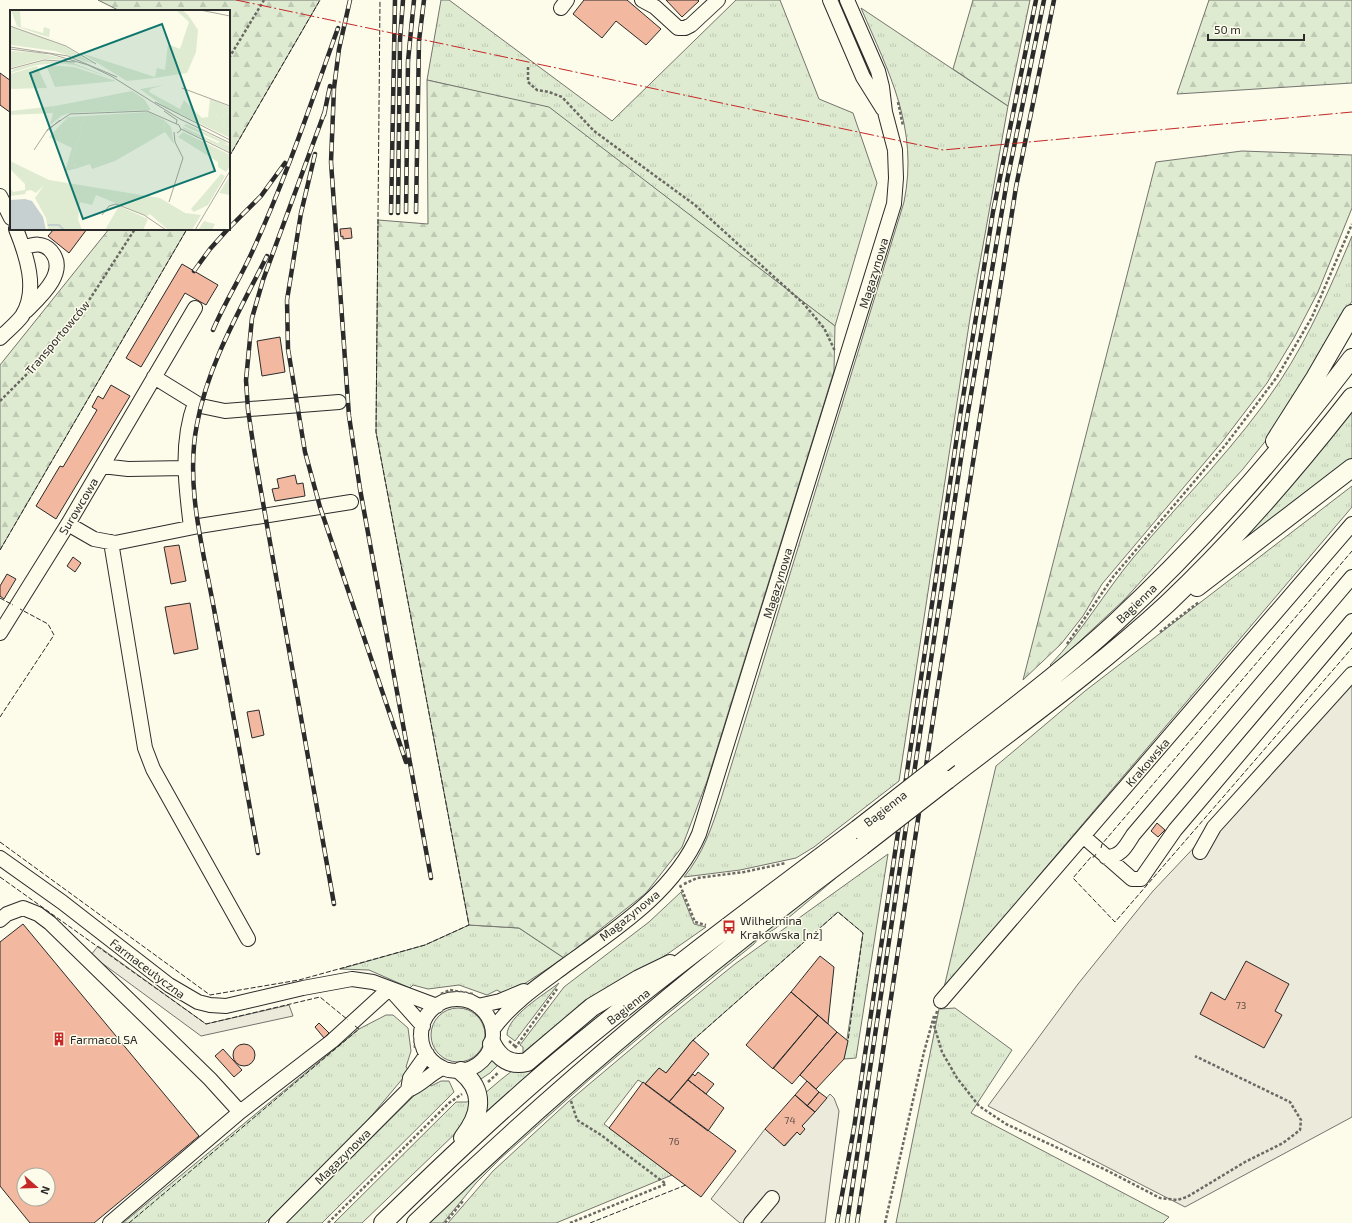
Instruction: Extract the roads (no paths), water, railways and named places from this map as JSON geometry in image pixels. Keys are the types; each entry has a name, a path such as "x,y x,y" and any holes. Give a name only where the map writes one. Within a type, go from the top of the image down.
{"main road":[{"path":"1238,498 1315,378 1352,314"},
{"name":"Bagienna","path":"383,1223 439,1168 562,1058 686,960 1003,716 1115,623 1173,567 1238,498 1298,428 1352,358"},
{"name":"Bagienna","path":"416,1223 481,1160 574,1077 793,898 998,742 1096,665 1167,604 1245,525 1303,458 1352,397"},
{"path":"1167,604 1198,587 1352,468"},
{"path":"492,1036 499,1055 512,1054 521,1064 531,1060 592,1007 653,971 686,960"},
{"path":"439,1168 472,1126 478,1106 468,1092 469,1078 461,1071"}],"street":[{"path":"642,0 655,6 678,28 685,28 691,25 718,0"},
{"name":"Magazynowa","path":"830,0 862,77 885,112"},
{"name":"Magazynowa","path":"492,1036 515,1004 535,987 641,908 669,880 685,861 693,847 716,782 894,204 896,178 895,150 885,112 878,71 847,0"},
{"path":"0,196 10,216"},
{"path":"16,230 23,248 30,277 30,297 22,315"},
{"path":"0,338 45,292 54,279 57,269 54,255 47,246 36,244 23,248"},
{"name":"Surowcowa","path":"0,633 68,524 196,308"},
{"path":"154,377 201,406 225,411 339,402"},
{"path":"191,528 186,488 186,447 189,419 195,403"},
{"path":"102,466 128,470 186,468"},
{"path":"68,524 94,539 111,542 351,502"},
{"name":"Krakowska","path":"941,1001 1352,524"},
{"path":"111,542 145,748 153,769 248,939"},
{"path":"1106,857 1112,857 1121,853 1133,834 1352,577"},
{"path":"1083,836 1132,879 1142,879 1175,830 1352,621"},
{"path":"1200,852 1214,827 1352,674"},
{"name":"Farmaceutyczna","path":"0,858 68,907 169,985 198,1002 210,1005 226,1006 303,988 352,979 373,982 437,1001"},
{"path":"0,920 7,914 23,908 38,914 50,923 210,1079 240,1112"},
{"name":"Magazynowa","path":"477,1000 500,1001 535,987"},
{"path":"110,1223 240,1112 332,1041 389,988"},
{"name":"Farmaceutyczna","path":"389,988 418,1029"},
{"path":"477,1000 490,1020 492,1036 489,1052 477,1065 461,1071 443,1068 427,1054 418,1029 437,1001 477,1000"},
{"name":"Magazynowa","path":"408,1090 410,1078 427,1054"},
{"name":"Magazynowa","path":"276,1223 408,1090 417,1087 436,1071 443,1068"},
{"path":"751,1223 772,1198"}],"railway":[{"path":"350,0 339,49 334,88 331,162 349,416 360,489 431,878"},
{"path":"391,213 395,0"},
{"path":"398,213 400,40 403,0"},
{"path":"406,212 408,61 414,0"},
{"path":"416,212 419,41 424,0"},
{"path":"837,1223 854,1128 960,416 993,212 1036,0"},
{"path":"847,1223 967,418 1007,181 1044,0"},
{"path":"857,1223 941,667 1016,187 1054,0"},
{"path":"213,330 265,223 298,140 338,28"},
{"path":"324,115 330,86"},
{"path":"325,111 263,280 252,318 246,380 248,410 256,463 334,904"},
{"path":"315,154 301,213 287,300 288,349 305,452 320,507 406,762"},
{"path":"230,227 261,196 285,163"},
{"path":"194,271 210,249 227,230"},
{"path":"258,853 197,517 193,470 197,424 209,380 226,338 267,256"}],"place":[{"name":"Wilhelmina Krakowska [nż]","path":"729,927"},
{"name":"Farmacol SA","path":"59,1039"}]}
